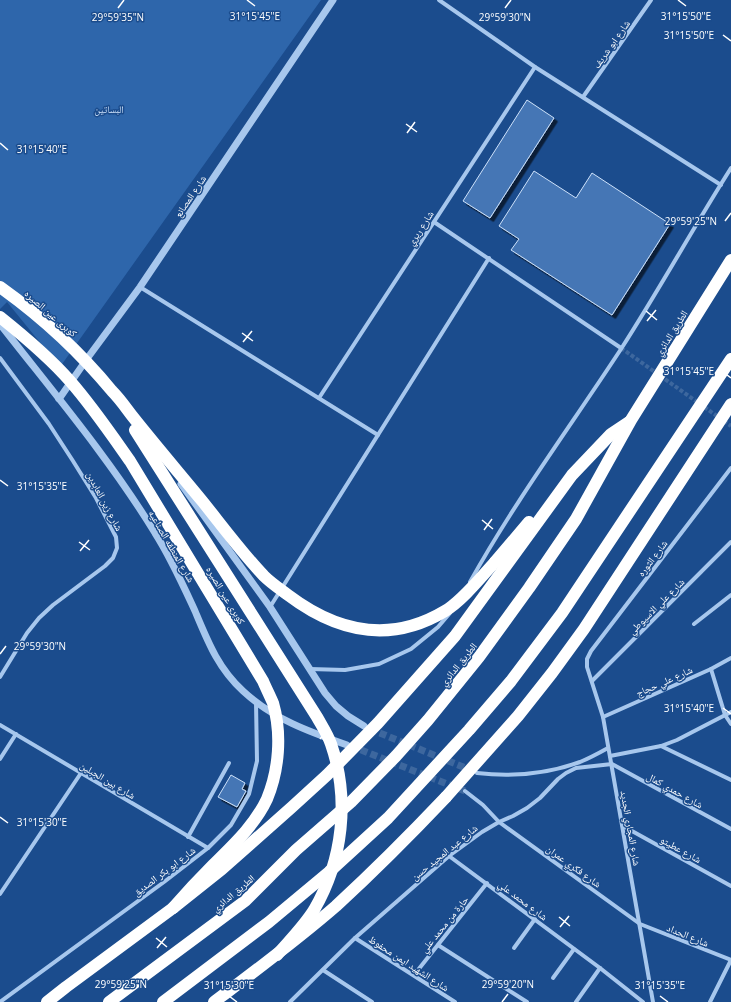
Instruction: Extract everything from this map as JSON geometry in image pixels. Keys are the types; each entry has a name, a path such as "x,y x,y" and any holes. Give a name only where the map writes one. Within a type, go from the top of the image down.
{"highway":[{"name":"الطريق الدائري","path":"109,1002 245,900 296,850 351,802 396,756 428,720 479,657 529,588 576,519 631,420 731,260"},
{"name":"كوبرى عين الصيره","path":"0,287 38,316 64,339 112,391 236,545 266,578 301,605 340,625 367,631 395,630 422,623 447,610 467,592 538,512 561,490"},
{"name":"كوبرى عين الصيره","path":"0,317 27,339 65,376 110,432 130,461 264,681 273,703 278,728 278,752 274,777 266,800 254,821 173,908"},
{"path":"164,1002 269,922 329,872 388,818 469,730 511,681 562,613 731,359"},
{"path":"112,391 317,717 331,743 338,771 342,799 341,828 336,857 327,884 314,910 297,934 277,955"},
{"path":"214,1002 277,955 334,907 410,835 483,757 552,673 584,629 731,404"},
{"path":"47,1002 222,870 327,775 378,723 455,636 572,475 598,447 631,420"}],"street":[{"name":"شارع المصانع","path":"59,399 88,356 140,287 333,0"},
{"path":"439,0 535,67 721,184"},
{"name":"شارع ابو شريف","path":"583,97 651,0"},
{"name":"شارع ريري","path":"319,398 535,67"},
{"path":"310,669 345,670 379,664 411,649 438,627 460,601 500,529 621,348 731,168"},
{"path":"434,222 621,348"},
{"path":"270,608 489,258"},
{"path":"140,287 378,435"},
{"name":"شارع المنطقه الصناعيه","path":"0,324 121,481 155,533 177,571 210,648 230,678 256,702 290,724 347,745"},
{"path":"88,356 270,608 325,693 336,706 364,726"},
{"name":"شارع زين العابدين","path":"0,358 49,424 73,460 96,498 116,537 117,548 113,558 105,566 39,618 27,632 0,677"},
{"name":"شارع الثوره","path":"586,659 731,468"},
{"name":"شارع علي الاسيوطي","path":"592,681 731,542"},
{"path":"694,624 731,595"},
{"name":"شارع علي حجاج","path":"603,718 711,669 731,658"},
{"name":"شارع المجاري الجديد","path":"586,659 587,667 603,718 612,764 653,1002"},
{"path":"711,669 725,715 731,724"},
{"name":"شارع ابو بكر الصديق","path":"0,1002 164,882 208,848 231,825 249,794 257,761 256,702"},
{"path":"610,756 661,746 678,740 731,712"},
{"name":"شارع بين الجبلين","path":"0,725 208,848"},
{"path":"0,759 16,734"},
{"path":"661,746 731,780"},
{"path":"477,772 492,775 522,775 552,771 581,762 608,748"},
{"path":"188,836 229,763"},
{"name":"شارع عبد المجيد حسن","path":"290,1002 355,938 449,856 482,832 527,808 540,798 558,779 566,773 576,768 612,764"},
{"name":"شارع حمدي كمال","path":"612,764 731,829"},
{"path":"0,894 81,773"},
{"name":"شارع فكري عمران","path":"464,791 483,805 499,822 640,924"},
{"name":"شارع عطيتو","path":"623,826 731,886"},
{"name":"شارع محمد علي","path":"449,856 535,919 643,1002"},
{"name":"حارة من محمد علي","path":"414,975 487,883"},
{"path":"514,948 535,919"},
{"name":"شارع الحداد","path":"640,924 731,960"},
{"name":"شارع الشهيد ايمن محفوظ","path":"355,938 455,1002"},
{"path":"438,945 527,1002"},
{"path":"553,978 574,949"},
{"path":"711,1002 731,960"},
{"path":"576,1002 600,968"},
{"path":"323,970 372,1002"}],"green space":[{"name":"البساتين","path":"0,0 321,0 60,367 7,302 0,309"}],"building":[{"path":"527,100 554,118 490,218 463,201"},
{"path":"534,171 576,198 592,173 670,224 612,315 511,250 519,239 499,226"},
{"path":"231,775 245,783 242,789 246,791 237,807 218,797"}],"tunnel":[{"path":"621,348 731,426"},
{"path":"370,729 473,771"},
{"path":"351,746 465,791"}]}
